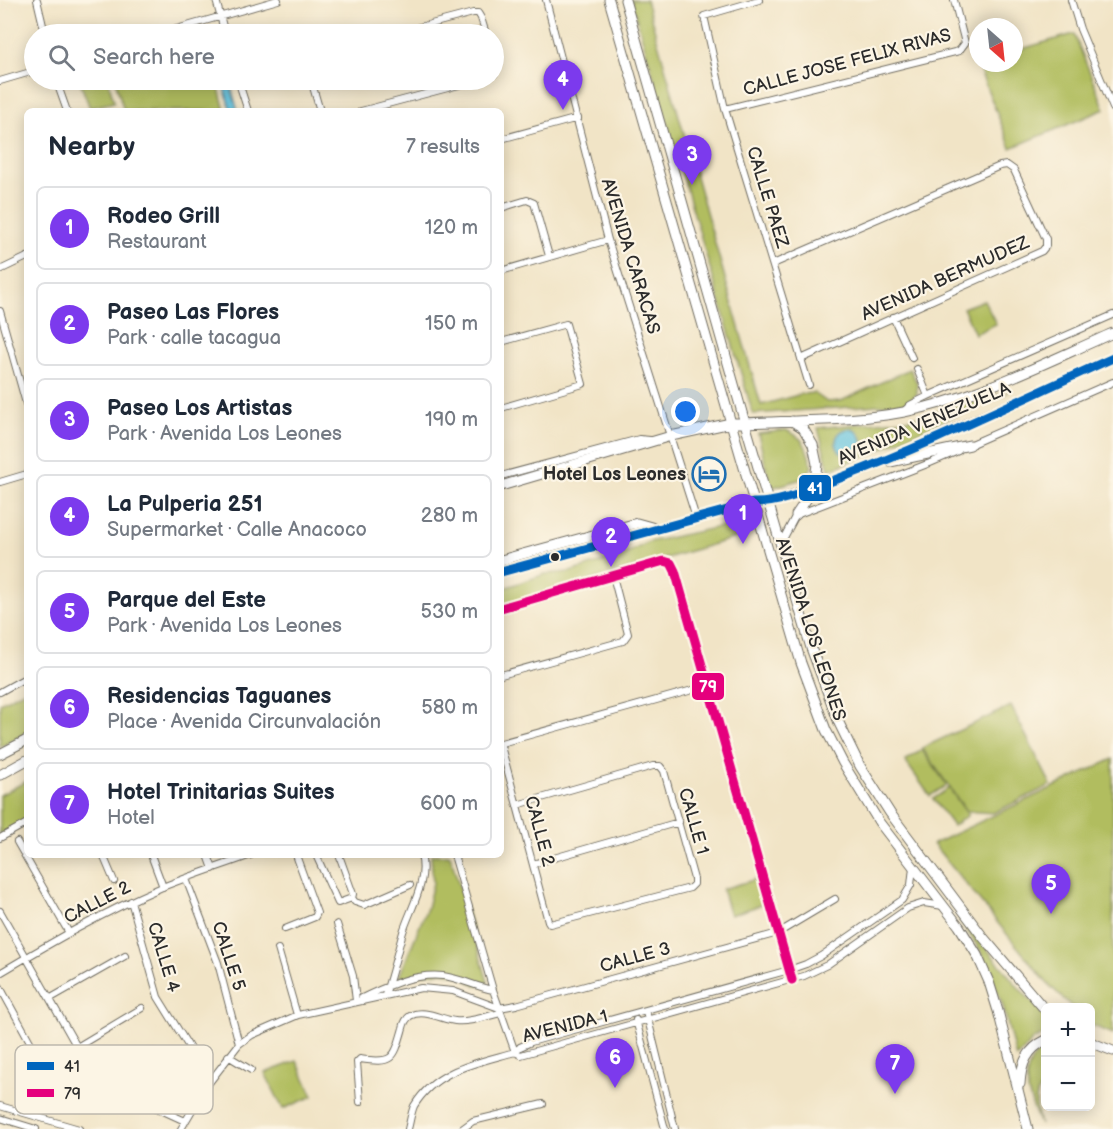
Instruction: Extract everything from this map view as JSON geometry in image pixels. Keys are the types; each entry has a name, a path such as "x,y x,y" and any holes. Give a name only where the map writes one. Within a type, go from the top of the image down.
{"main road":[{"name":"AVENIDA LOS LEONES","path":"609,0 801,663 826,730 843,763 879,822 977,955 989,982 1028,1129"},
{"name":"AVENIDA LOS LEONES","path":"625,0 811,648 839,723 860,766 890,813 983,937 1041,1005"},
{"name":"AVENIDA VENEZUELA","path":"504,485 671,436 730,423 851,418 903,412 965,395 1113,333"},
{"name":"AVENIDA VENEZUELA","path":"504,573 523,565 753,503 770,503 814,488 873,465 1113,358"},
{"path":"792,421 803,428 813,445 816,464 814,488 796,515"},
{"path":"873,465 970,445"},
{"path":"504,559 629,525 637,524 655,529"},
{"path":"0,754 24,742"},
{"path":"0,775 24,762"},
{"path":"1019,1094 1023,1062 1031,1049 1041,1043"},
{"path":"1095,1044 1113,1051"}],"street":[{"path":"37,0 43,24"},
{"path":"216,0 222,24"},
{"path":"193,24 278,0"},
{"name":"AVENIDA CARACAS","path":"546,0 608,240 696,518"},
{"name":"CALLE PAEZ","path":"759,0 704,16 725,109 809,385"},
{"name":"CALLE JOSE FELIX RIVAS","path":"725,109 959,51 965,43 954,0"},
{"path":"1071,0 1083,38 1113,108"},
{"path":"431,24 473,13 482,18 484,24"},
{"path":"0,81 24,74"},
{"path":"60,90 66,108"},
{"path":"241,90 247,108"},
{"path":"314,90 319,108"},
{"path":"372,108 440,90"},
{"path":"504,138 578,118"},
{"name":"AVENIDA BERMUDEZ","path":"773,264 1000,166 1007,165 1014,170 1046,239 1046,246 1042,251 801,359"},
{"path":"504,207 527,200 534,203 549,256"},
{"path":"504,270 608,240"},
{"path":"0,270 24,258"},
{"path":"0,311 24,396"},
{"name":"AVENIDA VENEZUELA","path":"903,412 910,405 928,396 1113,315"},
{"path":"893,317 912,358"},
{"path":"504,341 566,324 583,384 504,407"},
{"path":"918,369 928,396"},
{"name":"AVENIDA VENEZUELA","path":"796,515 930,463 1113,382"},
{"path":"504,475 639,438 654,441"},
{"path":"0,483 24,475"},
{"path":"780,543 796,515"},
{"path":"504,607 664,561 671,563 792,980"},
{"path":"504,674 623,641 628,634 613,576"},
{"path":"0,692 24,679"},
{"path":"504,743 707,686"},
{"name":"CALLE 2","path":"504,755 550,924"},
{"name":"CALLE 1","path":"517,805 653,766 660,766 664,771 679,822 694,879 694,884 690,888 550,924"},
{"path":"533,864 679,822"},
{"path":"0,838 24,825"},
{"path":"17,842 24,854"},
{"path":"26,858 69,933"},
{"name":"CALLE 2","path":"104,858 114,881"},
{"path":"152,858 163,887"},
{"path":"209,858 213,869"},
{"name":"CALLE 2","path":"0,973 69,933 131,901 243,858"},
{"path":"285,929 315,917 317,913 297,858"},
{"path":"317,858 336,902 340,903 352,898"},
{"path":"340,858 355,902 364,905 410,885"},
{"path":"385,995 404,931 418,896 422,858"},
{"path":"408,1129 414,1107 435,1080 460,1067 515,1052 493,990 455,858"},
{"name":"AVENIDA 1","path":"913,867 911,885 902,900 822,956 789,970 531,1042 515,1052 521,1055 792,980 827,965 908,908 924,903 943,906"},
{"name":"CALLE 5","path":"186,879 218,963 239,1044"},
{"name":"CALLE 3","path":"360,1102 357,1062 360,1059 381,1062 393,1056 398,1049 405,1023 409,1017 417,1014 462,1021 500,1011 778,933 835,899"},
{"name":"CALLE 4","path":"131,901 158,997 188,1045"},
{"path":"0,911 76,1045"},
{"path":"337,924 354,976 356,1001"},
{"path":"278,949 297,1015"},
{"path":"51,998 125,956"},
{"path":"356,1001 388,986 414,978 442,976 493,990"},
{"path":"0,987 32,1045"},
{"path":"213,1076 239,1044 252,1035 297,1015 402,990 434,988 453,992 500,1011"},
{"path":"80,1045 142,1008"},
{"path":"646,1011 675,1129"},
{"path":"634,1014 665,1129"},
{"path":"228,1056 251,1070"},
{"path":"462,1129 473,1121 543,1104"},
{"path":"0,1106 15,1110"},
{"path":"30,1114 79,1129"},
{"path":"170,1114 185,1121"},
{"path":"181,1129 189,1114"},
{"path":"0,1118 35,1129"}],"green space":[{"path":"631,0 646,0 761,405 814,393 827,402 841,401 910,369 917,383 917,394 906,403 753,414"},
{"path":"1074,34 1105,109 1011,148 980,72 1023,72 1023,48"},
{"path":"83,90 111,90 114,102 90,108"},
{"path":"118,90 220,90 224,108 123,108"},
{"path":"984,300 996,324 975,334 963,308"},
{"path":"1008,392 829,470 818,428 908,419"},
{"path":"786,430 798,437 804,444 812,467 805,478 771,488 758,434"},
{"path":"738,523 742,534 504,606 504,588 545,574 570,572 621,556 649,542"},
{"path":"24,691 24,735 0,747 0,703"},
{"path":"1011,706 1051,785 993,813 966,811 922,748"},
{"path":"922,750 947,785 930,796 905,761"},
{"path":"1113,759 1113,1034 1095,1027 1095,1003 1068,1003 1047,983 933,844"},
{"path":"24,783 24,822 0,835 0,795"},
{"path":"949,788 968,815 953,826 933,799"},
{"path":"431,858 451,858 488,982 476,986 459,975 441,972 399,977 427,908 433,883"},
{"path":"757,879 764,904 730,915 722,889"},
{"path":"958,917 1041,1011 1041,1036 1034,1039 1016,1058 1003,1006 982,953"},
{"path":"1041,1049 1041,1087 1036,1102 1040,1125 1030,1098 1027,1081 1027,1073"},
{"path":"297,1061 313,1096 283,1109 265,1073"}],"water":[{"path":"225,90 232,90 237,108 230,108"},
{"path":"849,429 859,432 862,442 859,452 849,455 839,452 836,442 839,432"}],"transit line":[{"name":"41","path":"504,571 753,503 764,503 798,495 978,420 1113,358"},
{"name":"79","path":"504,607 664,561 671,563 792,980"}],"place":[{"name":"La Pulperia 251","path":"563,110"},
{"name":"Paseo Los Artistas","path":"692,185"},
{"name":"Hotel Los Leones","path":"709,474"},
{"name":"Rodeo Grill","path":"743,544"},
{"name":"Paseo Las Flores","path":"611,567"},
{"name":"Parque del Este","path":"1051,914"},
{"name":"Residencias Taguanes","path":"615,1088"},
{"name":"Hotel Trinitarias Suites","path":"895,1094"}]}
